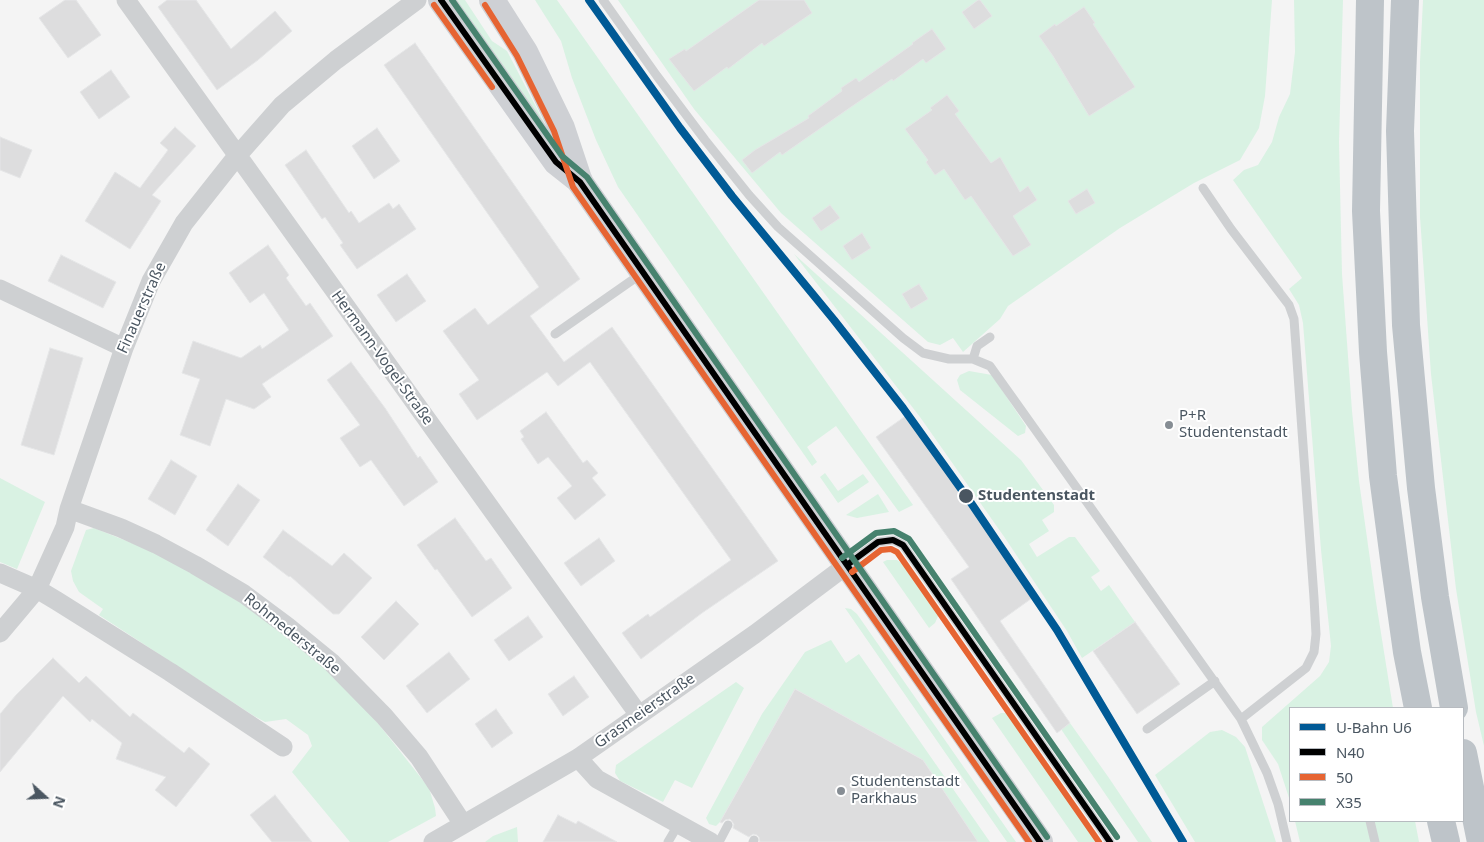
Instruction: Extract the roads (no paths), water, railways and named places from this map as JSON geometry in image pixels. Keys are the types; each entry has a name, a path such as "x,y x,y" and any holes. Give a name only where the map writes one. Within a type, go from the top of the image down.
{"highway":[{"path":"1370,0 1366,211 1372,352 1383,476 1394,567 1418,707"},
{"path":"1404,0 1400,131 1406,325 1421,488 1454,707"},
{"path":"1464,758 1481,842"},
{"path":"1441,822 1446,842"}],"main road":[{"path":"441,0 556,162 580,182 1040,842"},
{"path":"492,0 525,52 562,128 580,182"}],"street":[{"name":"Hermann-Vogel-Straße","path":"126,0 236,156 640,715"},
{"name":"Finauerstraße","path":"0,633 37,589 65,527 69,509 124,348 151,281 184,224 236,156 282,105 336,60 417,0"},
{"path":"0,289 124,348"},
{"name":"Rohmederstraße","path":"69,509 121,528 196,564 244,594 287,626 331,662 384,716 419,757 463,824"},
{"name":"Grasmeierstraße","path":"432,842 578,758 755,634 847,565"},
{"path":"0,573 37,589 170,672 283,747"},
{"path":"578,758 597,779 711,842"}],"lane":[{"path":"604,0 657,76 748,196 778,226 923,354 948,359 973,359 990,366 1241,718 1267,773 1278,804 1287,842"},
{"path":"1203,188 1231,229 1289,305 1294,319 1314,598 1316,634 1314,652 1306,668 1241,718"},
{"path":"555,334 643,272"},
{"path":"973,359 976,346 990,337"},
{"path":"847,565 878,542 894,540 903,545 1110,842"},
{"path":"1147,729 1215,681"},
{"path":"1370,822 1375,842"},
{"path":"668,842 678,825"},
{"path":"719,842 728,825"}],"metro line":[{"name":"U6","path":"589,0 680,128 732,196 834,320 903,408 969,500 1057,630 1183,842"}],"place":[{"name":"P+R Studentenstadt","path":"1169,425"},
{"name":"Studentenstadt","path":"966,496"},
{"name":"Studentenstadt Parkhaus","path":"841,791"}]}
